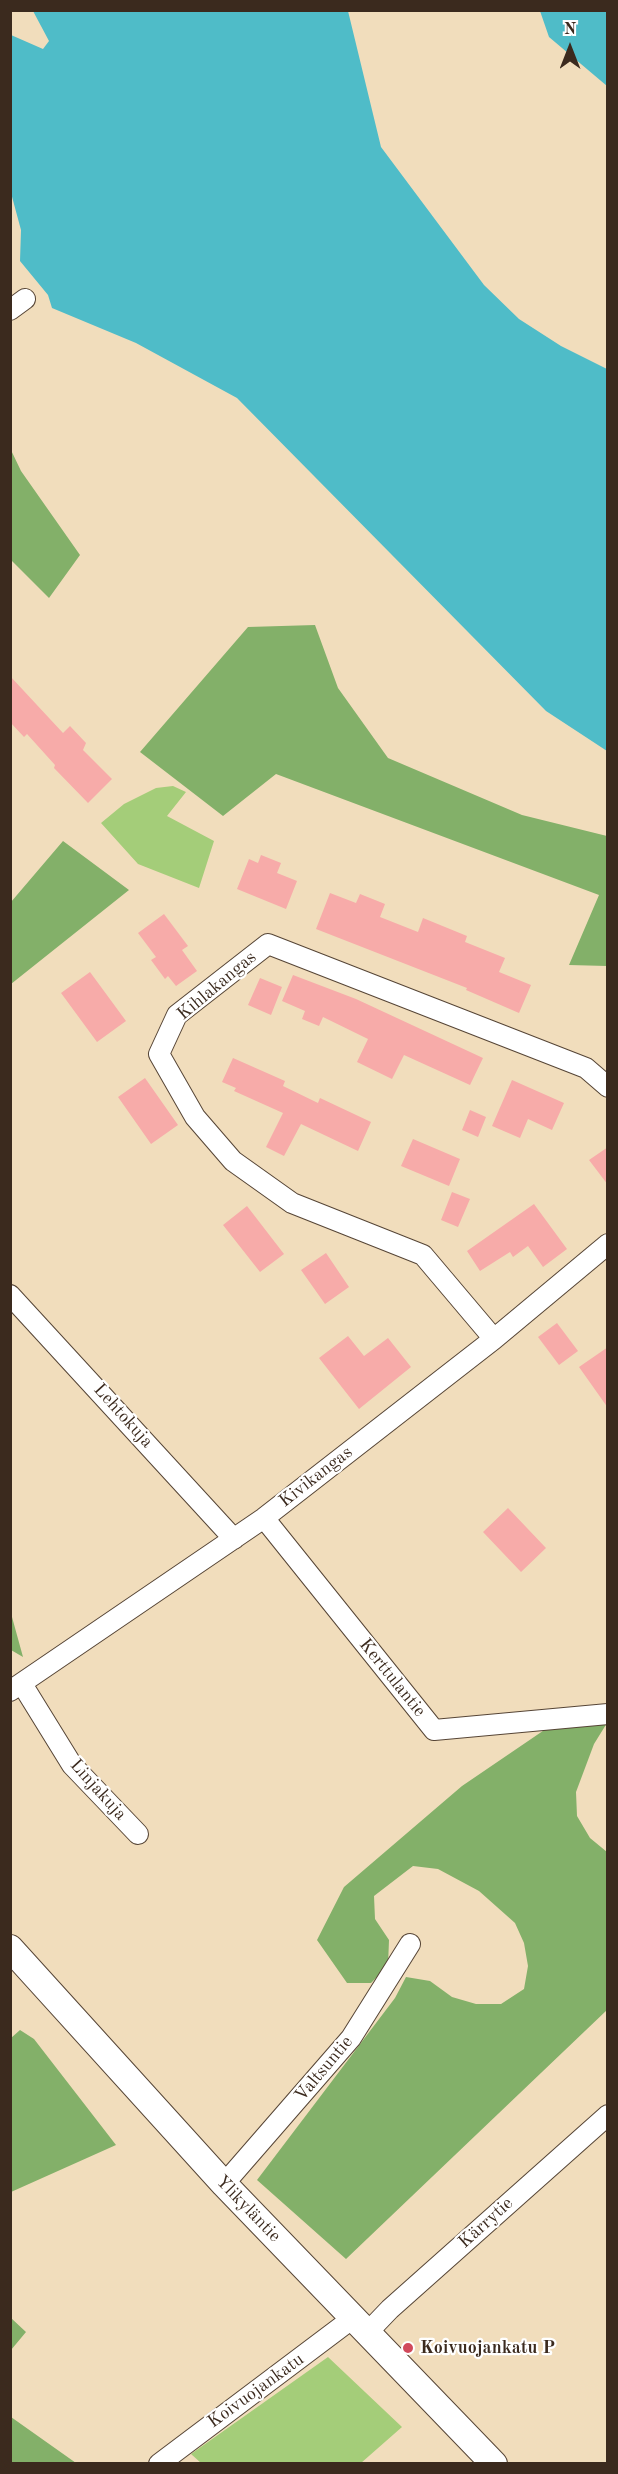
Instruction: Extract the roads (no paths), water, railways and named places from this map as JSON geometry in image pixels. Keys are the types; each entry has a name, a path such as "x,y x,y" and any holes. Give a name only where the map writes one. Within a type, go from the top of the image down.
{"main road":[{"name":"Ylikyläntie","path":"10,1948 224,2184 494,2463"}],"street":[{"name":"Kihlakangas","path":"494,1339 423,1255 292,1203 233,1161 195,1117 159,1054 177,1015 268,944 586,1068 608,1088"},
{"name":"Kivikangas","path":"16,1688 264,1518 494,1339 608,1244"},
{"name":"Lehtokuja","path":"10,1295 234,1539"},
{"name":"Kerttulantie","path":"264,1518 434,1730 608,1714"},
{"name":"Linjakuja","path":"16,1688 72,1765 138,1834"},
{"name":"Valtsuntie","path":"224,2184 351,2038 410,1944"},
{"name":"Kärrytie","path":"360,2326 390,2309 608,2115"},
{"name":"Koivuojankatu","path":"170,2460 360,2326"}],"water":[{"path":"33,11 348,11 381,147 484,285 519,319 561,346 607,369 607,751 546,711 237,398 136,343 52,308 48,295 20,261 21,230 11,193 11,35 43,49 49,41"},
{"path":"540,11 607,11 607,86 549,37"}],"place":[{"name":"Koivuojankatu P","path":"408,2348"}]}
